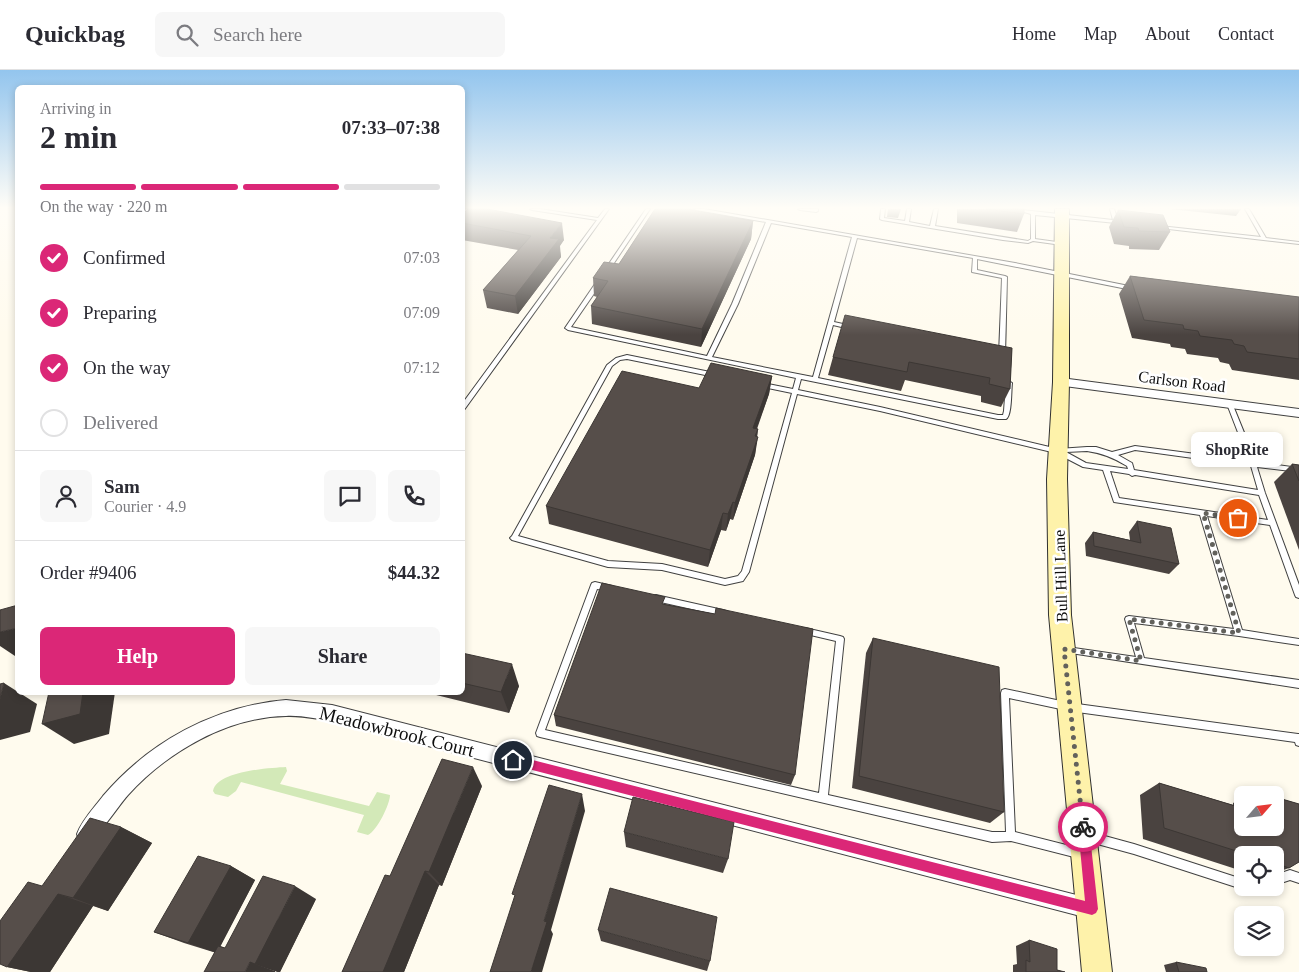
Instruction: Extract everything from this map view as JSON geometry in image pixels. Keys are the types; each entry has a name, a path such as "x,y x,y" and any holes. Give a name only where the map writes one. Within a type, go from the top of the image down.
{"main road":[{"name":"Bull Hill Lane","path":"1062,251 1061,382 1057,479 1060,615 1098,972"}],"street":[{"name":"Carlson Road","path":"1061,382 1299,413"},
{"name":"Meadowbrook Court","path":"74,851 96,820 132,778 187,738 226,720 262,710 286,708 332,712 1092,909"}],"lane":[{"path":"465,405 576,251"},
{"path":"620,251 568,328 998,417 1005,417 1007,412 1009,378"},
{"path":"709,358 735,304 757,251"},
{"path":"815,380 851,251"},
{"path":"937,251 1140,288"},
{"path":"975,258 974,271 1005,277 1002,357"},
{"path":"831,323 858,328"},
{"path":"993,355 1010,361"},
{"path":"719,376 627,357 618,359 610,365 514,538 608,564 662,567 725,582 740,579 745,572 799,377"},
{"path":"757,384 880,409 1058,452 1085,465 1132,474 1262,493"},
{"path":"1230,404 1253,463 1272,523 1299,595"},
{"path":"1058,452 1083,448 1114,454 1130,465 1132,474"},
{"path":"1114,454 1135,448 1299,470"},
{"path":"1106,469 1116,500 1272,523"},
{"path":"1203,513 1239,633"},
{"path":"613,589 595,585 540,734 992,837 1011,836 1134,849 1234,881"},
{"path":"651,597 736,616"},
{"path":"1141,661 1129,619 1299,642"},
{"path":"793,628 840,638 823,798"},
{"path":"1064,649 1299,684"},
{"path":"1011,836 1005,693 1070,707 1298,738 1299,742"},
{"path":"1284,877 1290,875 1299,878"}],"green space":[{"path":"286,767 287,771 280,784 369,806 377,792 390,795 379,823 372,833 368,835 357,832 364,815 241,782 236,791 228,797 215,794 213,791 217,784 233,775 256,770"}],"building":[{"path":"518,251 550,251 515,296 483,290"},
{"path":"627,251 739,251 702,329 591,306 608,281 593,278 604,262 619,264"},
{"path":"1130,276 1299,297 1299,359 1247,352 1244,346 1234,344 1232,340 1200,336 1198,331 1184,329 1183,325 1144,320"},
{"path":"845,315 1012,348 1010,389 989,384 990,378 909,362 907,372 833,357"},
{"path":"711,363 772,376 753,428 758,429 755,436 758,437 735,503 733,502 728,514 723,513 710,550 546,506 622,371 699,388"},
{"path":"1292,464 1299,465 1299,481"},
{"path":"1137,521 1171,528 1179,564 1094,546 1093,532 1141,543"},
{"path":"602,583 665,597 662,604 715,614 716,608 813,629 795,775 554,715"},
{"path":"15,606 15,629 0,632 0,610"},
{"path":"873,638 999,667 1004,812 859,776"},
{"path":"465,654 512,664 501,692 465,684"},
{"path":"4,683 0,699 0,684"},
{"path":"48,695 83,695 80,714 42,724"},
{"path":"442,759 473,767 429,872 425,871 383,972 342,972 385,875 390,876"},
{"path":"1159,783 1234,806 1234,836 1284,836 1284,800 1299,804 1299,862 1289,868 1284,866 1284,846 1234,846 1234,850 1164,828"},
{"path":"549,785 582,794 544,921 547,922 531,972 490,972 515,895 512,894"},
{"path":"633,797 734,822 728,859 624,832"},
{"path":"90,818 121,827 73,898 58,894 7,967 0,964 0,921 28,882 42,886"},
{"path":"198,856 231,866 188,943 154,932"},
{"path":"263,876 295,886 255,964 250,962 245,972 204,972 218,946 225,948"},
{"path":"610,888 717,917 710,961 598,930"},
{"path":"1029,940 1057,949 1057,970 1065,972 1026,972 1026,960 1030,962"},
{"path":"1176,962 1206,968 1207,972 1179,972"}],"way so far":[{"path":"1083,827 1064,649 1141,661 1129,619 1239,633 1203,513 1238,518"}],"place":[{"name":"ShopRite","path":"1238,518"}],"route":[{"path":"513,760 1092,909 1083,827"}]}
